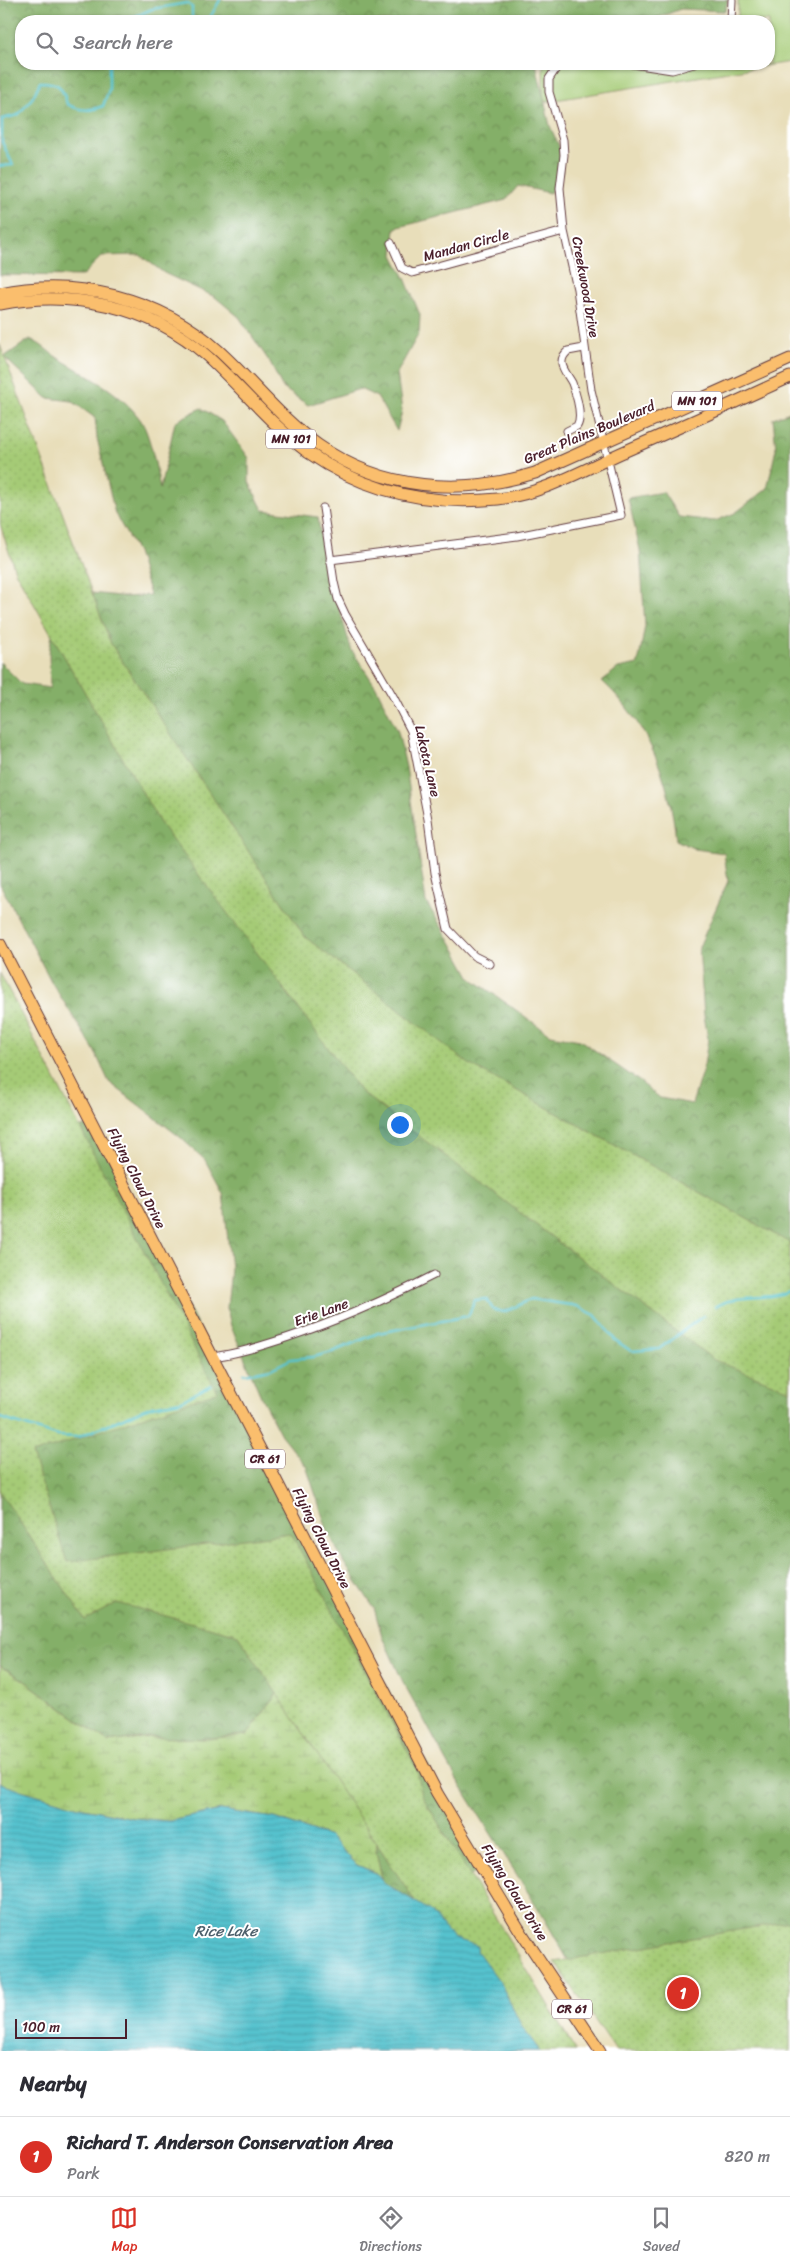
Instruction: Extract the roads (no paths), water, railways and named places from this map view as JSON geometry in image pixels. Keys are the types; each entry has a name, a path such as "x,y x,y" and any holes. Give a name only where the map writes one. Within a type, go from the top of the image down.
{"main road":[{"name":"Great Plains Boulevard","path":"0,292 40,288 70,288 112,294 147,306 184,326 218,350 296,427 315,443 349,464 400,481 446,487 505,482 556,465 790,358"},
{"name":"MN 101","path":"0,304 49,299 76,300 118,308 153,321 203,352 285,433 311,454 346,475 395,493 424,499 449,501 506,498 553,484 790,377"},
{"name":"Flying Cloud Drive","path":"0,944 442,1800 519,1929 600,2051"}],"street":[{"path":"731,15 732,0"},
{"name":"Creekwood Drive","path":"330,560 517,536 621,516 603,443 584,348 577,289 564,231 560,188 564,155 563,140 549,92 549,78 555,70"},
{"name":"Mandan Circle","path":"391,243 402,268 412,273 564,231"},
{"path":"567,431 577,426 580,419 574,392 562,368 562,360 568,351 584,348"},
{"name":"Lakota Lane","path":"323,508 334,582 344,614 394,698 411,731 428,819 435,872 448,929 474,956 490,964"},
{"name":"Erie Lane","path":"212,1357 244,1351 329,1323 387,1299 434,1275"}],"water":[{"name":"Rice Lake","path":"0,1782 7,1786 79,1807 133,1818 170,1821 221,1810 274,1818 330,1837 357,1865 378,1874 383,1882 429,1910 453,1938 478,1946 477,1951 500,1982 522,2027 540,2051 0,2051"}],"waterway":[{"path":"211,15 220,0"},
{"path":"138,15 152,9 187,3 192,7 192,15"},
{"path":"0,166 13,165 2,142 2,119 18,115 33,97 40,82 59,86 67,104 85,110 94,109 103,106 109,90 109,70"},
{"path":"715,1307 724,1302 742,1298 772,1296 790,1291"},
{"path":"244,1374 271,1369 291,1359 313,1357 332,1352 378,1333 468,1316 475,1300 487,1299 493,1310 505,1312 531,1299 577,1306 595,1315 615,1340 631,1351 659,1349 703,1316"},
{"path":"0,1418 58,1436 78,1437 152,1406 181,1401 211,1385"}],"place":[{"name":"Richard T. Anderson Conservation Area","path":"683,1993"}]}
